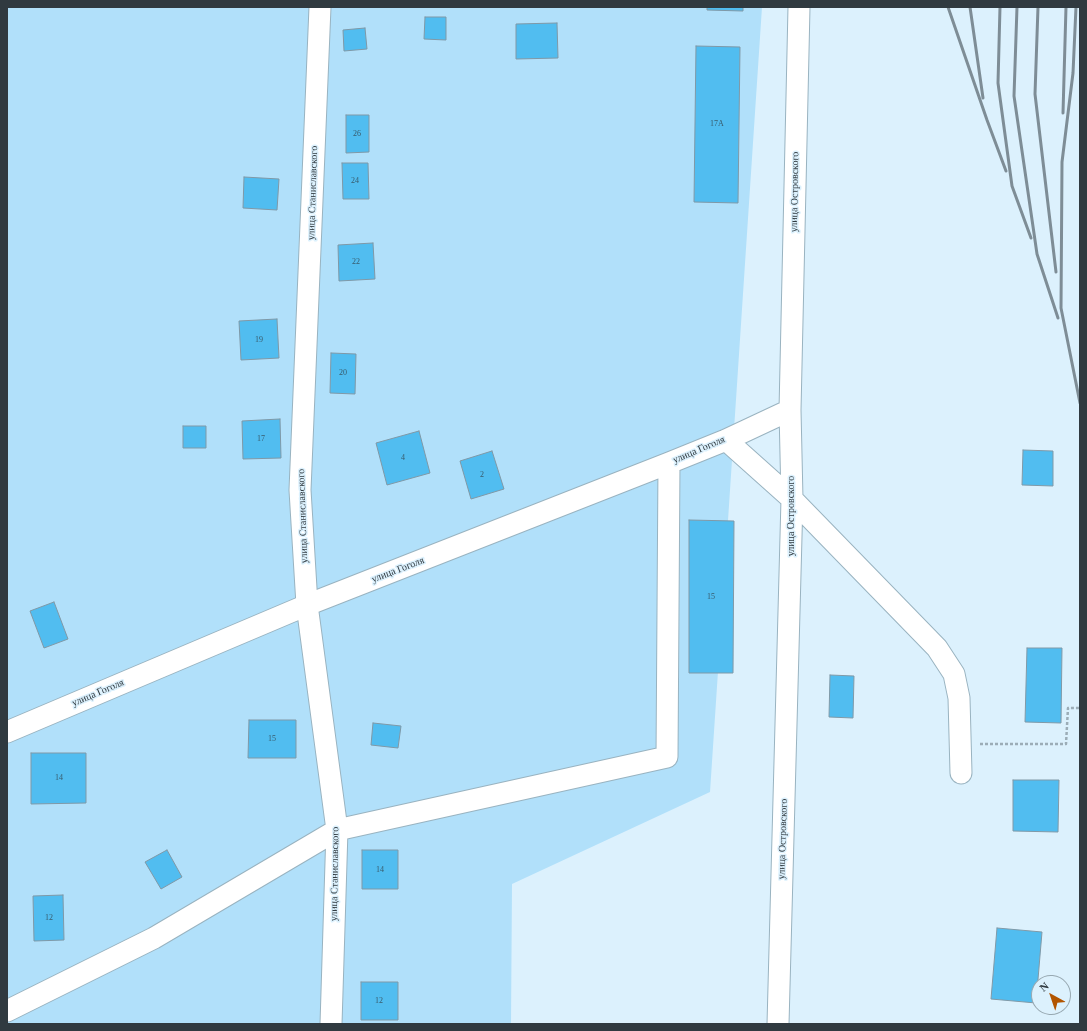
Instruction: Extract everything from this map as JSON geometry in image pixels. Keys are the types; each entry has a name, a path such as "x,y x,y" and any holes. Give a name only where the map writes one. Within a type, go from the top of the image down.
{"street":[{"name":"улица Станиславского","path":"320,7 300,490 307,605 337,830 331,1024"},
{"name":"улица Островского","path":"778,1024 792,499 790,410 799,7"},
{"name":"улица Гоголя","path":"7,732 307,605 726,440 790,410"},
{"path":"726,440 792,499 937,648 954,674 959,698 961,774"},
{"path":"7,1011 154,938 337,830 667,757 669,463"}],"path":[{"path":"960,744 1066,744 1068,708 1080,708"}],"shaded area":[{"path":"7,7 762,7 710,792 512,884 511,1024 7,1024"}],"building":[{"path":"707,7 743,7 743,11 707,10"},
{"path":"425,17 446,17 446,40 424,39"},
{"path":"557,23 558,58 516,59 516,24"},
{"path":"365,28 367,49 344,51 343,30"},
{"path":"696,46 740,47 738,203 694,202"},
{"path":"346,115 369,115 369,152 346,153"},
{"path":"342,163 368,163 369,199 343,199"},
{"path":"244,177 279,179 277,210 243,208"},
{"path":"373,243 375,279 339,281 338,245"},
{"path":"277,319 279,358 241,360 239,321"},
{"path":"331,353 356,354 355,394 330,393"},
{"path":"280,419 281,458 243,459 242,421"},
{"path":"183,426 206,426 206,448 183,448"},
{"path":"419,431 430,473 387,485 376,443"},
{"path":"1023,450 1053,451 1053,486 1022,485"},
{"path":"492,451 504,489 471,499 460,461"},
{"path":"689,520 734,521 733,673 689,673"},
{"path":"54,602 68,639 44,648 30,611"},
{"path":"1027,648 1062,648 1061,723 1025,722"},
{"path":"830,675 854,676 853,718 829,717"},
{"path":"249,720 296,720 296,758 248,758"},
{"path":"373,723 401,726 398,748 371,745"},
{"path":"31,753 86,753 86,803 31,804"},
{"path":"1013,780 1059,780 1058,832 1013,831"},
{"path":"167,850 182,877 161,889 145,862"},
{"path":"362,850 398,850 398,889 362,889"},
{"path":"63,895 64,940 34,941 33,896"},
{"path":"997,928 1042,932 1038,975 1031,975 1031,1003 991,999"},
{"path":"361,982 398,982 398,1020 361,1020"}],"railway":[{"path":"948,7 1006,171"},
{"path":"970,7 983,98"},
{"path":"1000,7 998,83 1012,186 1031,238"},
{"path":"1017,7 1014,96 1037,254 1058,318"},
{"path":"1038,7 1035,94 1056,272"},
{"path":"1063,113 1066,7"},
{"path":"1076,7 1073,73 1062,162 1061,308 1080,403"}]}
